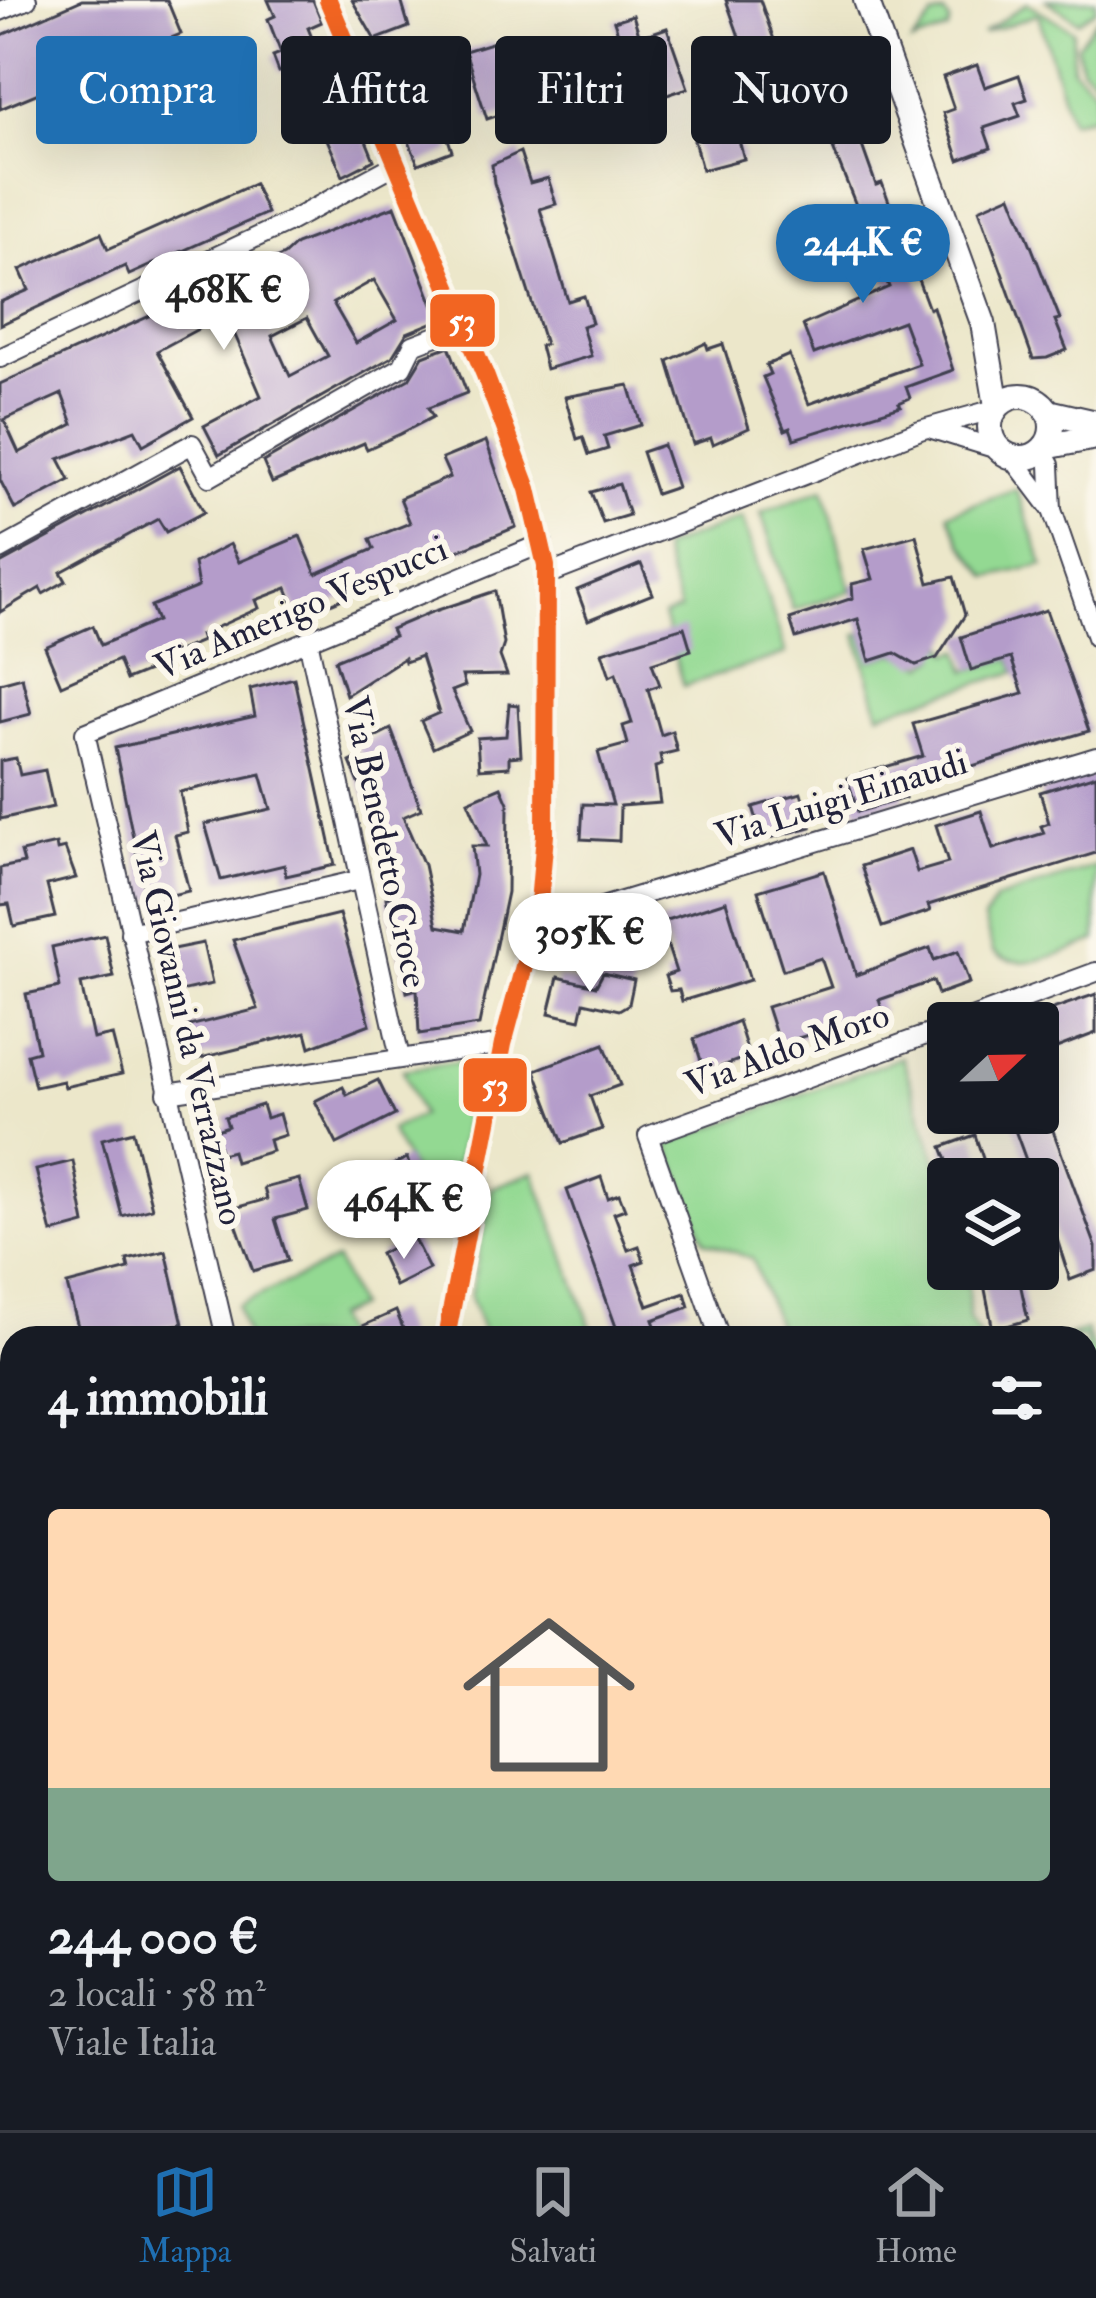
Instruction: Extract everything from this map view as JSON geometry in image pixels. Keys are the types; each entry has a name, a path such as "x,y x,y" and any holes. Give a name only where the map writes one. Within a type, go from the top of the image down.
{"street":[{"path":"0,11 27,0"},
{"path":"328,0 465,325 543,543 547,575 545,835 536,927 503,1044 448,1326"},
{"path":"866,0 983,323 1022,396"},
{"path":"0,358 287,224 398,164"},
{"path":"983,323 996,407 990,428 1053,512"},
{"path":"0,550 192,444 210,477 402,367 412,345 465,325"},
{"path":"547,575 1022,396 1036,400 1048,412 1096,423"},
{"path":"1048,412 1052,430 1043,449 1050,465 1053,512 1096,637"},
{"path":"927,428 1029,458 1043,449 1096,436"},
{"name":"Via Amerigo Vespucci","path":"85,733 543,543"},
{"name":"Via Benedetto Croce","path":"308,640 400,1058"},
{"name":"Via Giovanni da Verrazzano","path":"85,733 223,1326"},
{"name":"Via Luigi Einaudi","path":"536,927 1096,757"},
{"path":"130,933 359,880"},
{"path":"1015,1002 1096,972"},
{"name":"Via Aldo Moro","path":"716,1326 648,1136 927,1035"},
{"path":"167,1094 503,1044"}],"green space":[{"path":"1046,0 1096,0 1096,9 1078,21"},
{"path":"1027,3 1073,30 1072,68 1096,90 1096,116 1070,121 1038,14 982,34"},
{"path":"944,14 950,21 948,30 912,43 933,17"},
{"path":"1096,19 1096,80 1081,67 1077,46"},
{"path":"824,488 851,591 793,610 761,513"},
{"path":"1016,489 1044,565 989,577 962,544 948,513"},
{"path":"742,518 786,654 683,686 663,616 680,610 661,549"},
{"path":"862,633 871,660 895,653 925,665 937,658 943,639 950,653 960,650 967,671 1011,658 1016,672 879,713 857,635"},
{"path":"1096,866 1096,941 1030,961 1004,959 993,952 984,920 995,900"},
{"path":"902,1057 936,1158 927,1158 927,1290 968,1290 973,1326 777,1326 752,1259 705,1241 668,1144"},
{"path":"476,1059 457,1165 415,1188 410,1177 414,1174 390,1130 421,1115 403,1070"},
{"path":"534,1172 591,1326 481,1326 470,1297 491,1188"},
{"path":"336,1260 357,1307 334,1317 338,1326 243,1326 237,1306"}],"building":[{"path":"82,0 167,0 181,34 36,36 36,94 0,109 0,36"},
{"path":"268,0 313,0 322,22 308,28 311,36 281,36 281,53 268,19 275,16"},
{"path":"352,0 401,0 409,27 373,36"},
{"path":"726,0 760,0 773,36 739,36"},
{"path":"633,15 640,36 619,36 614,21"},
{"path":"667,28 688,88 667,95 667,36 643,36"},
{"path":"494,42 495,116 487,119 471,70 471,49"},
{"path":"281,53 281,72 279,72 273,56"},
{"path":"977,65 985,87 1019,75 1027,99 1015,103 1020,116 984,128 991,148 959,160 943,113 954,109 943,77"},
{"path":"329,144 367,144 374,160 343,176"},
{"path":"410,144 450,144 452,151 418,164"},
{"path":"695,144 740,144 744,159 702,170"},
{"path":"831,144 861,144 876,185 882,183 929,309 933,307 953,370 906,387 910,398 901,406 794,439 790,428 785,430 763,377 770,374 766,365 789,355 809,404 919,364 903,321 814,354 803,325 889,287"},
{"path":"520,152 530,183 548,178 556,204 540,209 568,301 584,296 592,323 582,326 591,356 546,369 540,346 545,344 494,183 492,165"},
{"path":"254,184 267,213 129,275 125,266 0,325 0,302 29,290 20,270 101,233 108,249"},
{"path":"1011,195 1060,319 1055,320 1067,350 1047,358 1033,359 979,209"},
{"path":"395,206 439,320 407,333 392,357 219,455 204,426 261,396 226,314 157,351 193,417 143,445 135,430 59,459 70,480 15,509 0,480 0,384 284,255 296,244","holes":["374,280 397,320 356,343 333,303","307,318 328,356 290,376 272,336","62,394 73,424 19,453 4,420"]},
{"path":"706,343 708,349 723,344 749,428 713,444 711,438 693,444 668,361"},
{"path":"449,346 467,393 428,408 433,417 400,434 367,449 364,443 272,483 263,462 409,379 423,356"},
{"path":"629,385 641,425 604,436 608,449 589,455 583,437 577,439 565,397"},
{"path":"486,441 516,527 299,617 287,588 256,600 259,608 200,635 202,641 157,660 153,669 126,680 118,660 61,685 45,647 93,626 101,645 157,621 151,606 198,587 194,563 230,544 239,562 300,536 316,574 374,549 370,539 410,523 400,498 450,477 442,459"},
{"path":"663,445 677,487 656,494 642,452"},
{"path":"180,466 204,512 166,532 158,519 61,572 66,581 43,594 40,588 0,612 0,564"},
{"path":"619,484 629,515 603,523 591,492"},
{"path":"916,535 929,583 954,577 965,615 937,658 916,665 895,653 870,661 858,619 796,638 790,619 853,598 852,584 873,579 864,549"},
{"path":"641,564 653,594 588,620 577,590"},
{"path":"495,591 504,644 500,656 507,675 462,676 465,686 452,691 470,731 433,748 421,721 439,713 421,656 405,662 404,658 346,695 335,660 394,636 391,629"},
{"path":"1046,610 1089,731 902,787 905,798 858,812 847,778 923,756 913,724 1023,693 1011,658 971,670 961,637"},
{"path":"684,627 691,650 652,663 660,685 648,689 661,735 672,731 677,751 660,755 662,765 655,767 660,803 620,806 619,841 581,839 583,804 613,805 598,752 628,744 623,726 632,723 616,673 610,676 602,652"},
{"path":"22,677 31,714 0,722 0,683"},
{"path":"294,678 335,865 286,876 284,865 221,880 205,824 271,809 261,774 180,792 188,832 175,835 189,891 146,901 115,748 255,716 250,689"},
{"path":"509,704 518,705 521,756 509,757 509,767 479,769 477,738 506,736"},
{"path":"391,729 421,809 403,817 424,865 437,926 464,931 475,875 472,846 487,846 468,801 501,787 508,803 507,892 479,1025 419,1034 417,989 407,992 386,898 397,896 376,849 385,845 350,762 362,756 357,746"},
{"path":"16,758 20,775 45,770 53,807 0,819 0,761"},
{"path":"1096,775 1096,853 928,905 930,911 882,927 861,866 910,850 917,872 948,863 936,825 981,811 993,849 1044,833 1041,826 1049,823 1040,792"},
{"path":"801,793 811,827 763,840 753,807"},
{"path":"56,844 57,850 65,848 76,878 47,885 55,917 14,926 9,904 0,905 0,868 24,863 21,852"},
{"path":"824,871 856,975 930,948 934,960 958,951 969,983 938,994 933,981 879,1000 883,1012 779,1044 767,1007 831,987 821,958 783,970 758,891"},
{"path":"726,901 750,980 682,1001 679,990 670,991 665,976 676,972 660,922"},
{"path":"339,914 370,1024 310,1047 306,1032 197,1059 189,1026 258,1009 233,940"},
{"path":"105,935 114,977 81,984 93,1039 112,1035 122,1074 65,1087 63,1081 35,1087 27,1054 38,1051 26,994 60,987 52,947"},
{"path":"203,943 212,984 171,993 163,951"},
{"path":"603,973 634,980 629,1004 619,1010 584,1002 580,1020 549,1013 558,977 596,986"},
{"path":"1096,994 1096,1033 1059,1047 1059,1007"},
{"path":"738,1021 749,1056 705,1073 694,1039"},
{"path":"604,1044 620,1085 590,1096 602,1129 563,1143 535,1070"},
{"path":"378,1080 395,1115 337,1144 315,1101 343,1087 347,1095"},
{"path":"262,1105 266,1118 279,1114 285,1135 269,1140 272,1151 235,1162 232,1151 221,1154 214,1131 228,1126 225,1117"},
{"path":"133,1131 152,1208 122,1216 102,1139"},
{"path":"1016,1134 1054,1134 1096,1247 1096,1270 1070,1280 1059,1245 1059,1158 1025,1158"},
{"path":"975,1135 983,1158 946,1158 942,1147"},
{"path":"407,1158 418,1194 381,1211 366,1178"},
{"path":"73,1161 85,1224 52,1233 36,1170"},
{"path":"601,1177 608,1198 619,1194 625,1209 614,1213 628,1250 639,1246 644,1261 633,1265 648,1306 685,1293 689,1307 653,1320 655,1326 616,1326 567,1190"},
{"path":"299,1179 308,1210 275,1219 288,1261 253,1271 231,1209 267,1199 264,1188"},
{"path":"413,1237 429,1269 395,1286 380,1254"},
{"path":"166,1251 183,1324 78,1326 67,1285 129,1269 127,1260"},
{"path":"985,1290 1022,1290 1028,1320 992,1326"},
{"path":"396,1311 402,1326 363,1326"}],"transit line":[{"name":"53","path":"328,0 485,375 528,489 546,566 545,835 538,914 503,1044 448,1326"}]}
